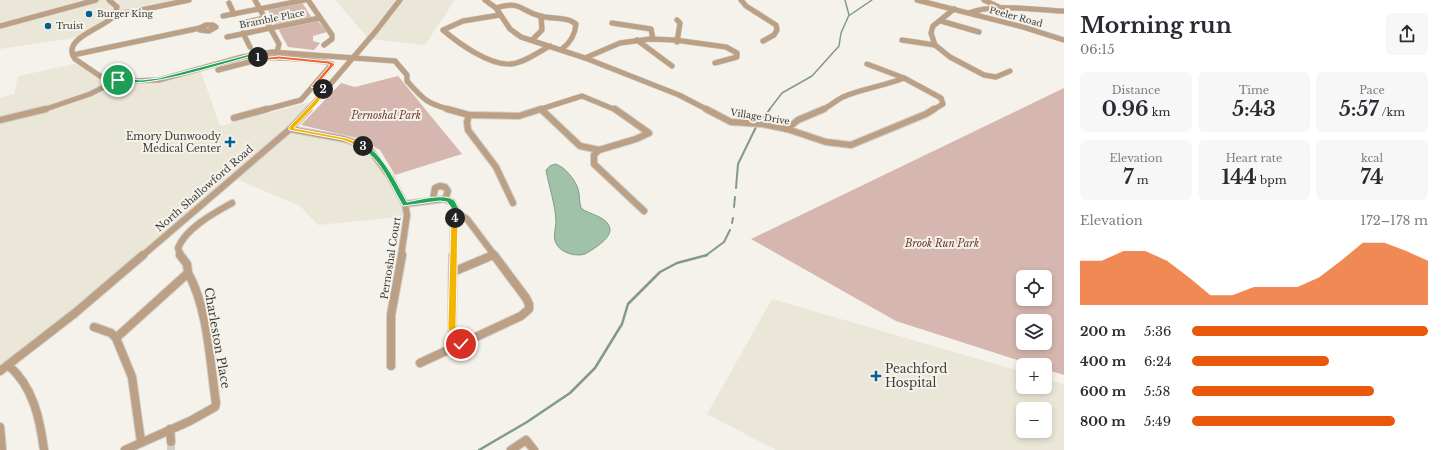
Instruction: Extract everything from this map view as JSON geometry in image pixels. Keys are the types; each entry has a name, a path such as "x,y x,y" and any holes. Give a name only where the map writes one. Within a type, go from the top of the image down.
{"street":[{"path":"0,26 96,0"},
{"path":"109,0 117,6 116,14"},
{"path":"189,0 116,14 77,39 74,44 73,55 80,63 100,76 118,80 141,81 159,80 258,53 277,52 395,61 407,75 407,81 422,98 432,105 469,115 518,116 542,110 582,96 612,107 649,133 636,139 599,150 594,155 594,164 644,211"},
{"path":"256,0 279,44 277,52"},
{"path":"223,16 305,0"},
{"path":"308,0 332,37 324,45"},
{"name":"North Shallowford Road","path":"0,371 117,278 290,128 314,104 376,31 400,0"},
{"name":"Village Drive","path":"485,0 496,8 510,29 521,37 562,49 692,101 731,122 787,129 826,142 851,145 926,114 943,104 941,98 904,78 867,64"},
{"path":"740,0 750,10 774,22 777,26 778,30 776,35 763,41"},
{"name":"Peeler Road","path":"917,0 1064,40"},
{"path":"984,0 1001,8"},
{"path":"229,3 234,14"},
{"path":"496,8 513,4 521,5 541,16 563,18 576,24 576,30 571,43 562,49"},
{"path":"969,13 971,10 1001,8 1064,11"},
{"path":"935,45 931,33 933,26 954,9"},
{"path":"500,15 457,23 443,30 483,57 495,63 511,64 550,46"},
{"path":"532,40 544,30 545,27 541,16"},
{"path":"242,23 265,18"},
{"name":"Bramble Place","path":"227,36 320,18"},
{"path":"677,20 680,23 677,42"},
{"path":"941,21 979,32"},
{"path":"612,23 651,29 653,39"},
{"path":"73,55 200,28"},
{"path":"243,33 250,47"},
{"path":"585,58 608,47 637,40 653,39 726,47 737,53 737,57 715,63"},
{"path":"637,40 672,66"},
{"path":"902,40 935,45 950,57 984,75 996,77 1010,71"},
{"path":"258,53 259,60"},
{"path":"218,70 259,60 279,58 329,62 332,64 301,100 234,118"},
{"path":"787,129 798,120 831,106 842,97 889,84 904,78"},
{"path":"0,120 39,111 79,99 103,89 118,80"},
{"path":"313,87 326,89"},
{"path":"542,110 580,146 599,150"},
{"path":"469,115 467,122 468,130 496,167 513,203"},
{"name":"Pernoshal Court","path":"290,128 344,139 356,143 371,151 383,166 405,204 407,215 405,236 391,315 391,366"},
{"path":"432,200 435,188 440,186 445,187 448,190 445,199"},
{"path":"405,204 445,199 452,202 458,213 467,219 529,304 529,309 521,316 420,363"},
{"name":"Charleston Place","path":"125,450 215,407 216,403 203,322 192,277 188,273 188,264 179,253 178,246 182,239 212,215 232,203"},
{"path":"458,213 454,222 452,329 461,344"},
{"path":"453,272 493,255"},
{"path":"116,338 188,273"},
{"path":"94,327 111,333 116,338 132,377 141,442"},
{"path":"8,365 16,370 22,379 35,408 44,450"},
{"path":"0,427 2,450"},
{"path":"170,429 171,442"},
{"path":"511,450 526,440 534,450"}],"shaded area":[{"path":"0,0 196,0 119,16 86,36 0,49"},
{"path":"335,0 455,0 425,45 369,39"},
{"path":"79,63 98,73 122,82 154,82 200,69 220,126 318,100 288,130 341,141 369,149 409,216 318,225 300,206 231,177 0,373 0,98 14,94 18,76"},
{"path":"555,164 562,167 577,185 581,208 602,218 609,225 610,233 608,237 585,254 570,254 562,250 557,245 554,236 556,221 546,170"},
{"name":"Peachford Hospital","path":"772,299 1016,370 1016,394 1052,394 1052,381 1064,384 1064,450 776,450 707,414"}],"green space":[{"path":"300,3 303,4 313,20 317,20 327,32 313,36 313,41 320,43 314,50 288,47 268,10"},
{"name":"Pernoshal Park","path":"398,76 462,154 395,175 380,150 357,138 301,125 341,83 355,87"},
{"name":"Brook Run Park","path":"1064,88 1064,375 1052,371 1052,358 1016,358 1016,360 896,321 751,239"}],"waterway":[{"path":"769,110 782,93 812,76 839,46 841,33 849,15 845,0"},
{"path":"850,15 872,0"},
{"path":"760,122 770,109"},
{"path":"736,188 738,164 757,125"},
{"path":"734,207 735,197"},
{"path":"732,223 733,218"},
{"path":"706,255 724,242 730,230"},
{"path":"479,450 527,422 570,393 595,368 622,324 628,304 660,272 677,263 706,255"}],"tunnel":[{"path":"171,442 171,450"}],"place":[{"name":"Burger King","path":"89,14"},
{"name":"Truist","path":"48,26"},
{"name":"Emory Dunwoody Medical Center","path":"230,142"},
{"name":"Peachford Hospital","path":"876,376"}],"route":[{"path":"118,80 159,80 258,53 259,60 279,58 329,62 332,64 313,87 326,89 314,104 290,128 344,139 356,143 371,151 380,161 405,204 440,199 452,202 458,213 454,219 452,329 461,344"}]}
